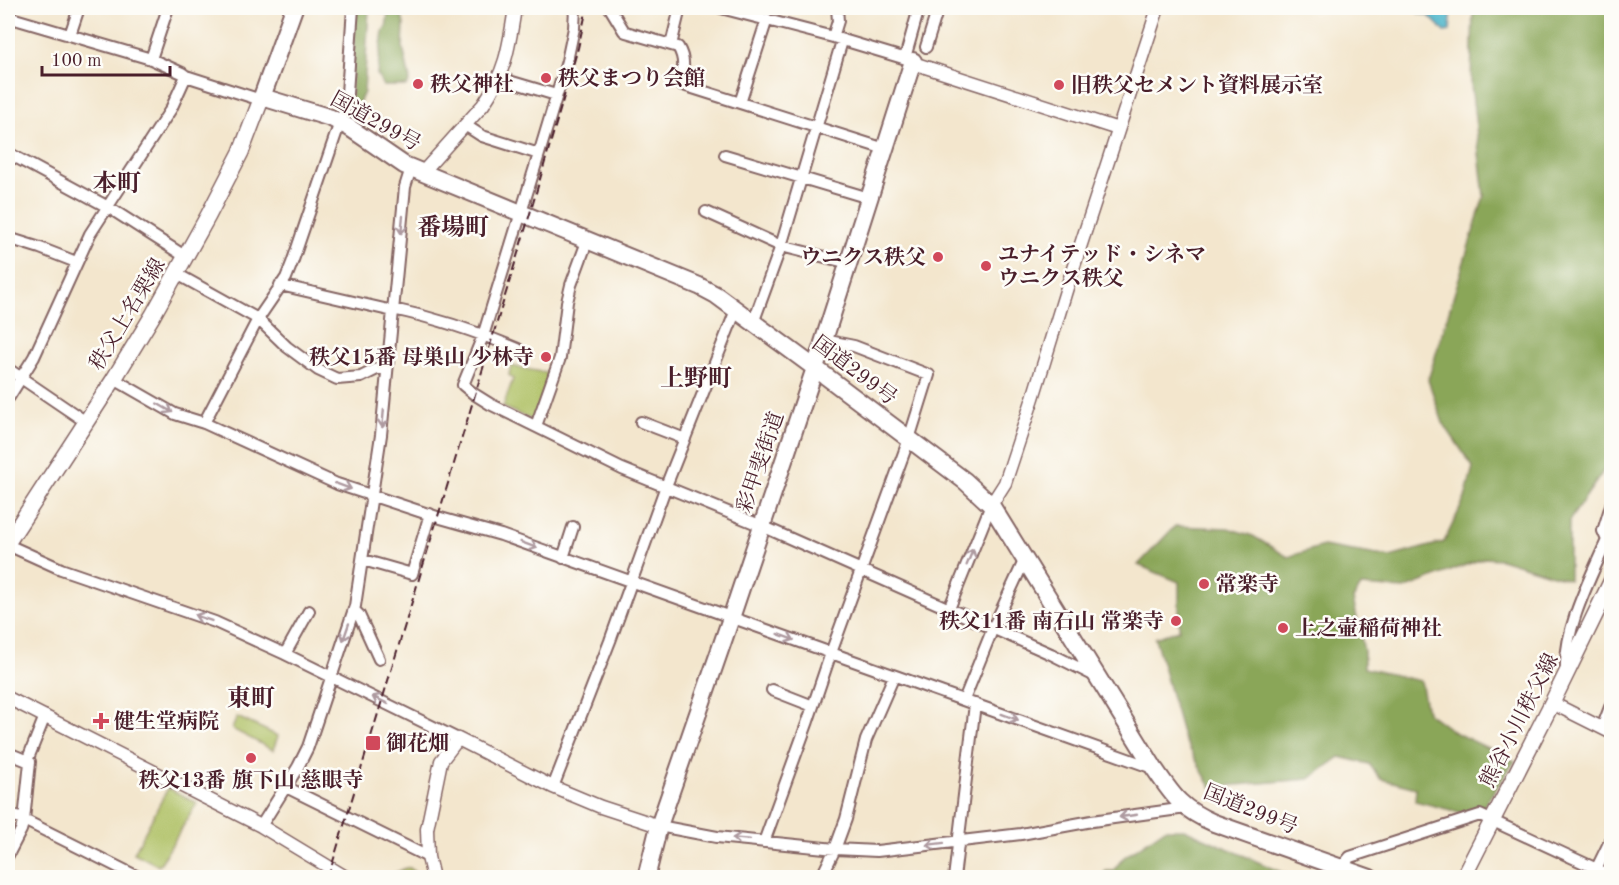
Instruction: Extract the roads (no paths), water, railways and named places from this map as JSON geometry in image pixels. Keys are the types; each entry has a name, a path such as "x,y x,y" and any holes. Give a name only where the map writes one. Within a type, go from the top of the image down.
{"highway":[{"path":"262,99 294,8"},
{"name":"彩甲斐街道","path":"646,878 659,826 816,368 885,149 910,60"},
{"name":"国道299号","path":"262,99 321,114 340,122 417,170 588,239 716,295 964,481 991,506 1154,768 1173,796 1186,808 1214,823 1370,878"}],"main road":[{"name":"秩父上名栗線","path":"8,543 114,379 177,274 241,152 262,99"},
{"name":"熊谷小川秩父線","path":"1463,878 1552,703 1611,580"}],"street":[{"path":"70,35 79,8"},
{"path":"151,59 168,8"},
{"path":"204,423 258,319 286,278 292,263 346,107 353,8"},
{"path":"261,826 304,758 354,610 381,435 405,186 417,170 483,105 500,78 508,52 514,8"},
{"path":"575,8 574,28 567,62 483,336 463,385 490,404 622,469 762,526 1051,654 1100,679"},
{"path":"610,8 624,31 678,47 684,64 680,84 885,149"},
{"path":"672,45 680,8"},
{"path":"721,8 910,60 1118,129"},
{"path":"753,323 781,246 816,126 838,39 837,8"},
{"path":"910,60 919,8"},
{"path":"926,47 938,8"},
{"path":"949,609 991,506 1005,483 1158,8"},
{"path":"8,17 151,59 186,76 262,99"},
{"path":"740,104 767,20"},
{"path":"9,397 34,357 93,228 171,109 186,76"},
{"path":"500,78 556,95"},
{"path":"465,125 482,136 539,154"},
{"path":"8,153 108,207 186,257"},
{"path":"725,155 869,198"},
{"path":"706,212 781,246 849,263"},
{"path":"8,238 76,262"},
{"path":"536,426 560,358 569,293 588,239"},
{"path":"177,274 258,319 287,347 318,370 337,379 361,377 377,369 387,369"},
{"path":"280,285 423,315 518,349"},
{"path":"553,787 632,582 666,486 736,310"},
{"path":"764,842 909,440 929,375 854,346 824,340"},
{"path":"8,369 86,422"},
{"path":"114,379 175,414 204,423 337,484 501,535 1154,768"},
{"path":"641,422 685,439"},
{"path":"1567,672 1565,667 1577,608 1609,538 1603,531 1611,502"},
{"path":"363,560 412,574 430,514"},
{"path":"563,558 573,527"},
{"path":"8,543 61,569 215,622 331,676 553,787 601,807 659,826 713,837 835,849 877,850 1021,834 1186,808"},
{"path":"954,878 959,841 969,702 993,628 1025,559"},
{"path":"354,610 360,615 380,659"},
{"path":"285,654 309,611"},
{"path":"821,878 846,819 866,740 894,676"},
{"path":"772,690 813,706"},
{"path":"8,698 261,826 347,878"},
{"path":"1552,703 1606,730 1611,702"},
{"path":"27,761 45,716"},
{"path":"433,878 428,857 428,829 441,761 458,739"},
{"path":"8,753 30,762 24,820 8,855"},
{"path":"286,787 428,857"},
{"path":"8,813 140,878"},
{"path":"1341,868 1350,857 1480,815 1594,873 1611,876"},
{"path":"1594,873 1611,837"}],"water":[{"path":"1419,8 1452,8 1450,31 1445,32 1428,15 1419,14"}],"railway":[{"path":"328,878 529,217 578,48 587,8"}],"place":[{"name":"秩父まつり会館","path":"546,78"},
{"name":"秩父神社","path":"418,84"},
{"name":"旧秩父セメント資料展示室","path":"1059,85"},
{"name":"ウニクス秩父","path":"938,257"},
{"name":"ユナイテッド・シネマ ウニクス秩父","path":"986,266"},
{"name":"秩父15番 母巣山 少林寺","path":"546,357"},
{"name":"常楽寺","path":"1204,584"},
{"name":"秩父11番 南石山 常楽寺","path":"1176,621"},
{"name":"上之壷稲荷神社","path":"1283,628"},
{"name":"健生堂病院","path":"101,721"},
{"name":"御花畑","path":"373,743"},
{"name":"秩父13番 旗下山 慈眼寺","path":"251,758"}],"district":[{"name":"本町","path":"117,183"},
{"name":"番場町","path":"453,227"},
{"name":"上野町","path":"696,378"},
{"name":"東町","path":"251,698"}]}
